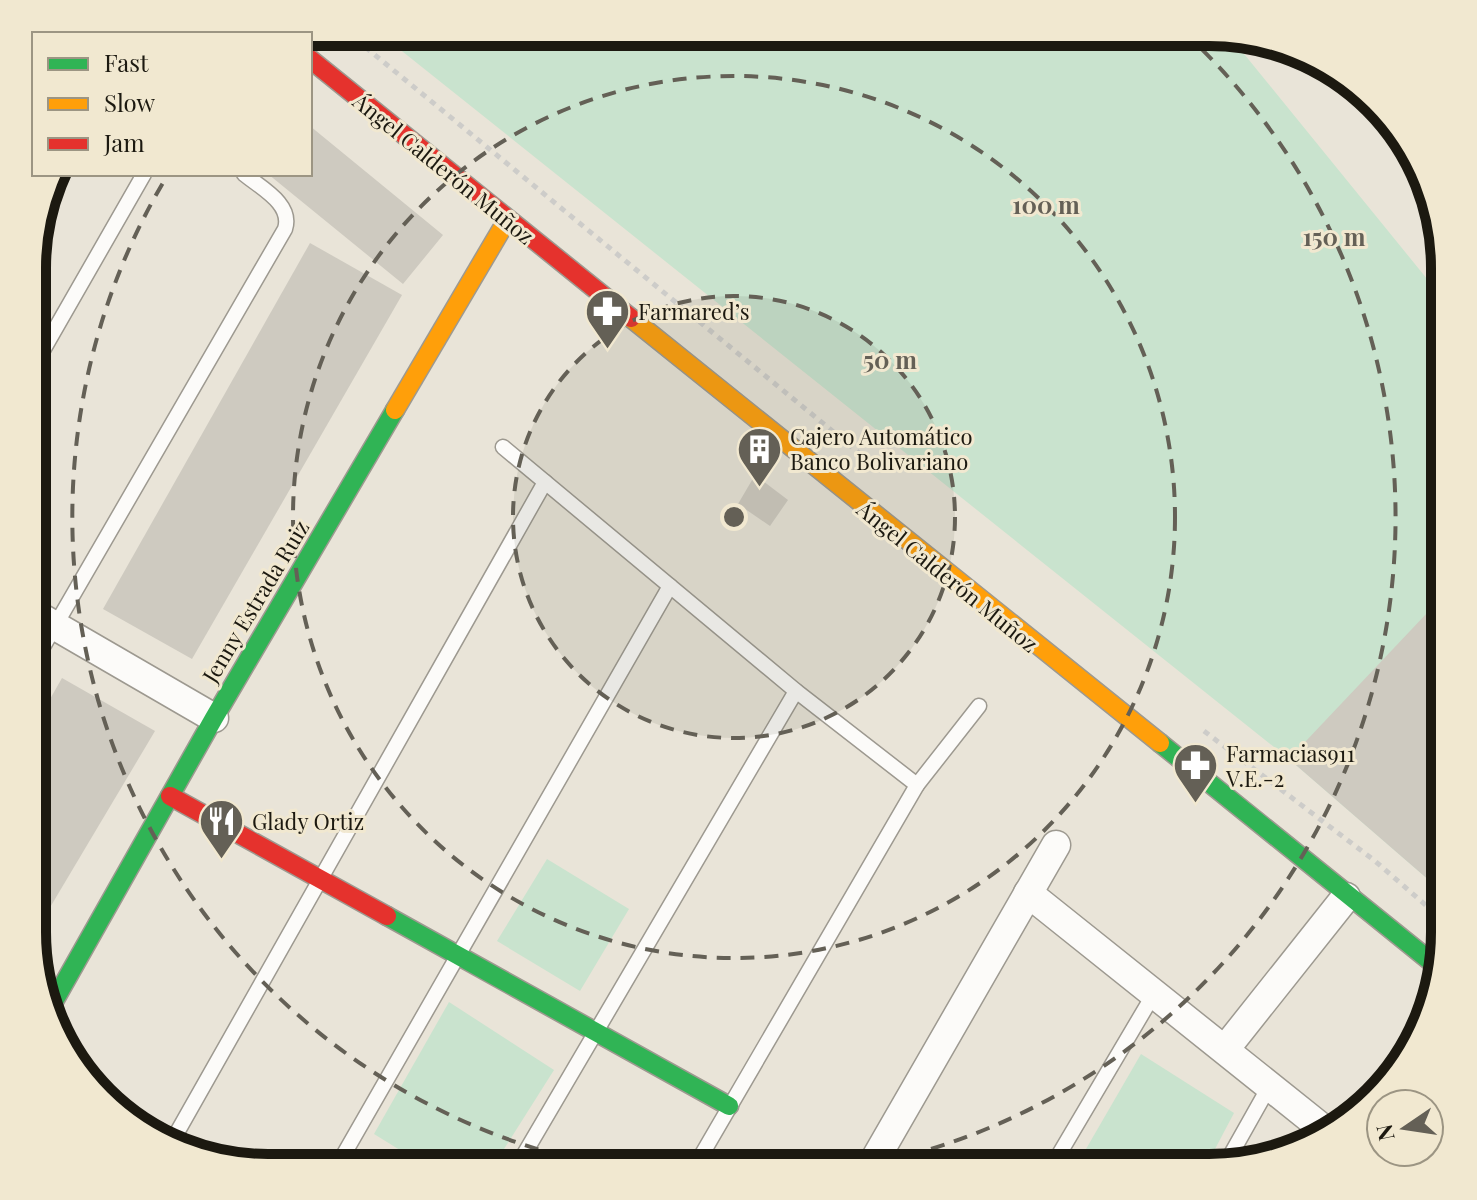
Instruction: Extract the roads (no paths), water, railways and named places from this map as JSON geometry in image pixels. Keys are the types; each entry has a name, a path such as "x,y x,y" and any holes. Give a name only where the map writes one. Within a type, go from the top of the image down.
{"street":[{"name":"Ángel Calderón Muñoz","path":"312,61 1346,897 1429,961"},
{"name":"Jenny Estrada Ruiz","path":"56,997 214,718 507,220"},
{"path":"46,620 214,718"},
{"path":"170,796 729,1106"},
{"path":"878,1154 1056,845"},
{"path":"1028,893 1226,1048 1318,1125"},
{"path":"1226,1048 1346,897"}],"lane":[{"path":"46,345 143,176"},
{"path":"46,616 285,229 286,213 282,205 246,176"},
{"path":"503,447 796,691 917,785"},
{"path":"176,1134 545,482"},
{"path":"344,1154 670,586"},
{"path":"524,1154 796,691"},
{"path":"702,1154 917,785 979,706"},
{"path":"1059,1154 1155,992"},
{"path":"1232,1153 1270,1085"}],"place":[{"name":"Farmared’s","path":"607,350"},
{"name":"Cajero Automático Banco Bolivariano","path":"759,488"},
{"name":"Farmacias911 V.E.-2","path":"1195,805"},
{"name":"Glady Ortiz","path":"221,860"}]}
